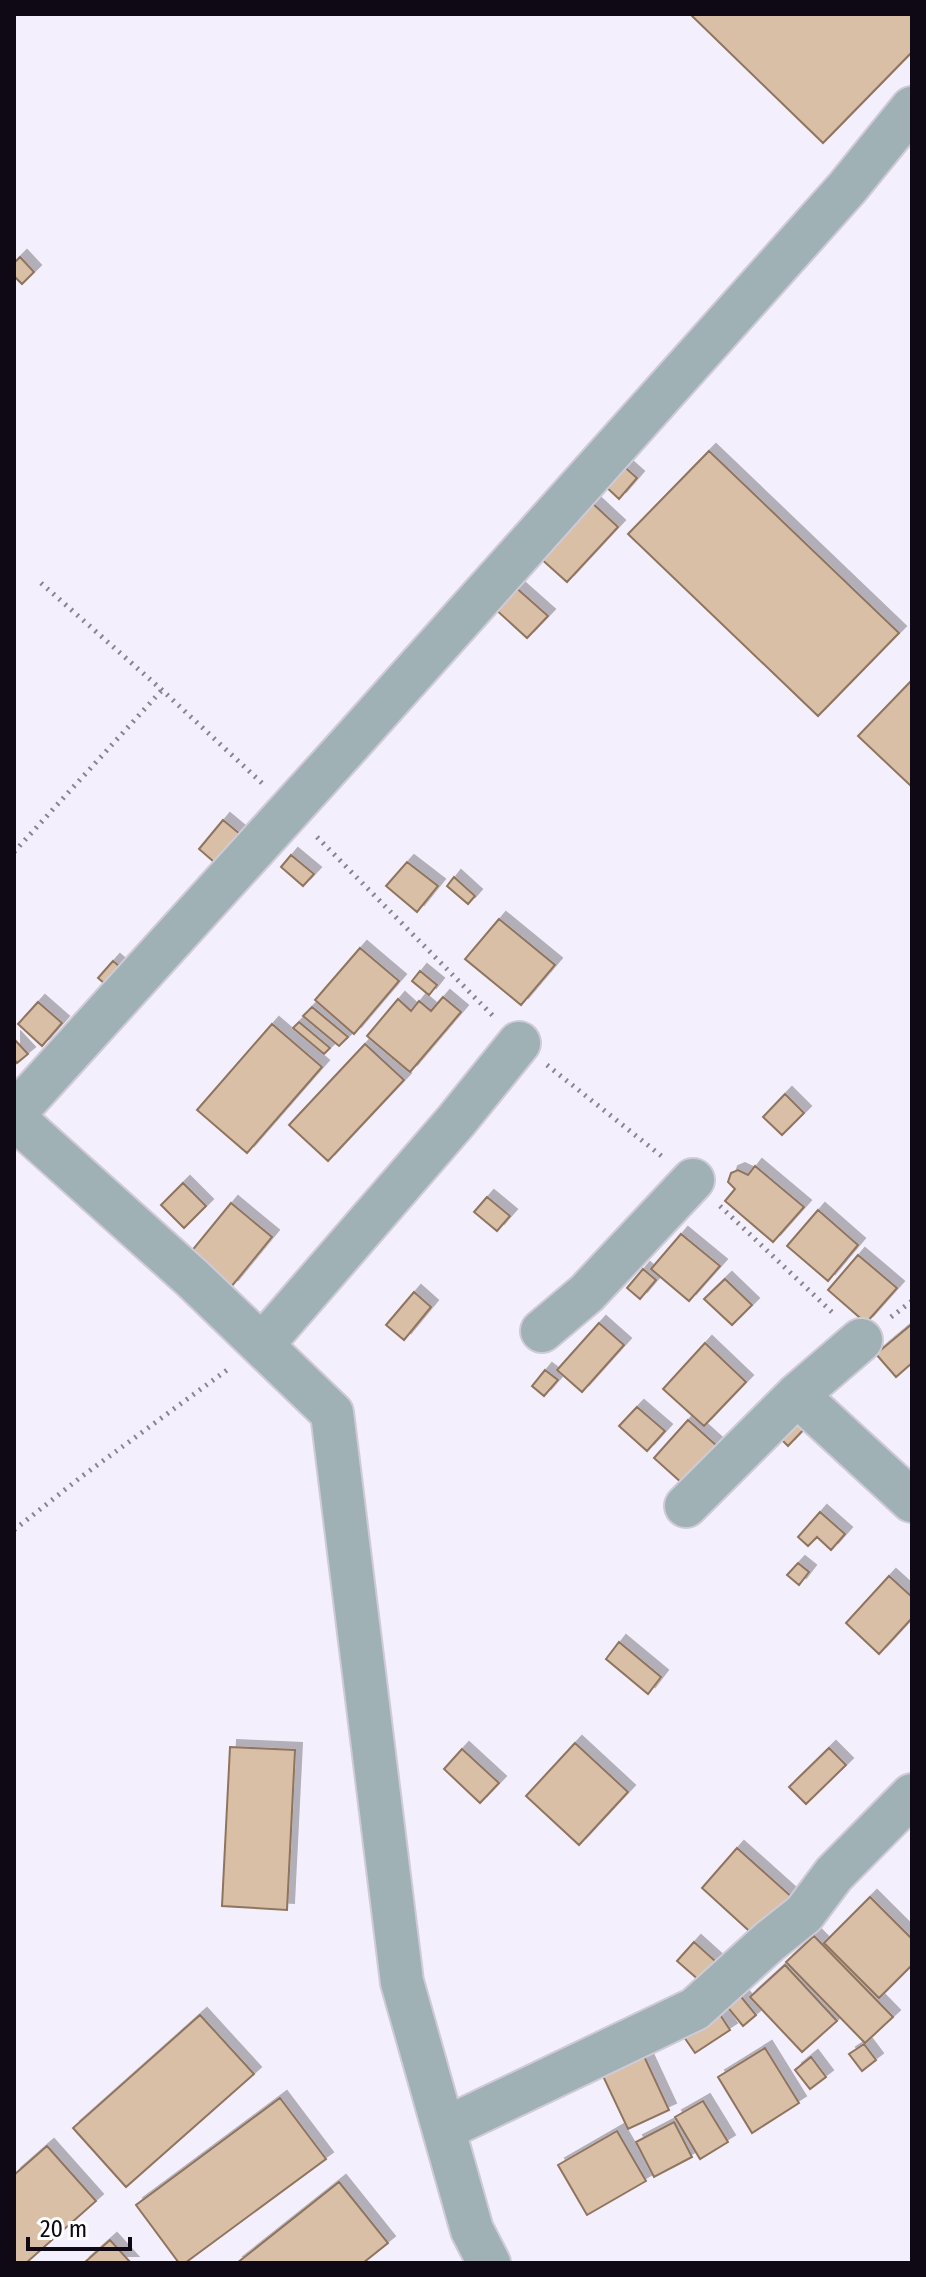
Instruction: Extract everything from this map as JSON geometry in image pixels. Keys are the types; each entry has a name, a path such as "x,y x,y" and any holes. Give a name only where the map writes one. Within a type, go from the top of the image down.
{"street":[{"path":"489,2263 472,2230 402,1982 332,1413 192,1278 14,1116 847,188 912,108"},
{"path":"262,1345 456,1121 519,1043"},
{"path":"542,1331 587,1293 693,1180"},
{"path":"686,1506 797,1395 861,1340"},
{"path":"797,1395 912,1501"},
{"path":"444,2129 695,2009 804,1914 834,1874 912,1795"}],"path":[{"path":"41,583 162,690 289,809 519,1043 693,1180 861,1340 912,1301"},
{"path":"14,852 162,690"},
{"path":"14,1530 81,1477 262,1345"}],"building":[{"path":"690,14 912,14 912,52 823,143"},
{"path":"20,257 34,272 22,284 14,276 14,263"},
{"path":"709,451 899,633 818,716 628,534"},
{"path":"620,463 637,478 619,499 602,483"},
{"path":"590,501 618,527 567,582 539,557"},
{"path":"513,585 548,616 527,638 493,607"},
{"path":"912,680 912,787 858,736"},
{"path":"223,820 246,839 221,868 199,849"},
{"path":"291,855 314,874 303,886 281,867"},
{"path":"407,862 438,886 417,912 386,886"},
{"path":"454,877 475,896 468,904 447,886"},
{"path":"499,919 555,965 521,1005 465,959"},
{"path":"360,948 399,981 354,1034 315,1000"},
{"path":"113,961 132,977 117,994 98,978"},
{"path":"420,971 437,985 429,995 412,981"},
{"path":"443,997 461,1012 410,1072 367,1036 398,999 411,1011 419,1001 431,1011"},
{"path":"38,1002 62,1023 42,1046 18,1024"},
{"path":"312,1007 348,1037 339,1046 303,1016"},
{"path":"299,1022 330,1048 324,1054 293,1028"},
{"path":"272,1024 322,1067 247,1153 197,1110"},
{"path":"14,1039 28,1054 17,1063 14,1059"},
{"path":"365,1044 404,1080 328,1161 289,1125"},
{"path":"785,1094 804,1113 782,1135 763,1117"},
{"path":"755,1166 804,1207 773,1242 725,1201 735,1189 728,1182 731,1173 738,1170 748,1175"},
{"path":"183,1183 206,1206 184,1228 161,1205"},
{"path":"487,1197 510,1216 497,1231 474,1212"},
{"path":"231,1203 272,1237 231,1287 190,1253"},
{"path":"818,1210 858,1245 828,1281 787,1246"},
{"path":"681,1234 720,1266 689,1301 651,1269"},
{"path":"858,1255 897,1288 866,1323 828,1290"},
{"path":"643,1269 656,1280 640,1299 627,1288"},
{"path":"725,1279 752,1305 732,1325 704,1299"},
{"path":"414,1292 431,1307 404,1340 386,1325"},
{"path":"599,1323 624,1345 582,1392 557,1370"},
{"path":"912,1324 912,1363 896,1377 876,1354"},
{"path":"705,1343 746,1382 704,1426 663,1389"},
{"path":"545,1370 558,1380 544,1396 532,1386"},
{"path":"637,1407 665,1431 647,1451 619,1426"},
{"path":"794,1416 806,1427 788,1446 776,1434"},
{"path":"688,1420 717,1446 683,1484 654,1458"},
{"path":"820,1512 845,1534 831,1550 817,1537 808,1546 798,1537"},
{"path":"798,1563 809,1572 799,1585 787,1575"},
{"path":"889,1576 912,1597 912,1618 879,1654 846,1623"},
{"path":"619,1642 661,1677 648,1694 606,1659"},
{"path":"575,1743 628,1792 579,1845 526,1796"},
{"path":"230,1747 295,1750 287,1910 222,1906"},
{"path":"829,1748 846,1765 806,1804 789,1787"},
{"path":"462,1749 499,1783 480,1803 444,1769"},
{"path":"737,1848 794,1899 758,1939 702,1888"},
{"path":"870,1897 912,1939 912,1965 879,1998 824,1943"},
{"path":"814,1936 893,2017 865,2043 786,1962"},
{"path":"694,1942 725,1970 708,1988 677,1961"},
{"path":"785,1965 837,2021 802,2052 750,1997"},
{"path":"738,1993 756,2015 743,2026 725,2004"},
{"path":"717,2010 730,2030 695,2053 682,2034"},
{"path":"200,2015 254,2074 126,2187 73,2128"},
{"path":"864,2044 876,2060 862,2071 849,2054"},
{"path":"765,2048 799,2103 752,2133 718,2077"},
{"path":"643,2054 669,2110 628,2129 602,2074"},
{"path":"811,2057 826,2077 810,2089 795,2070"},
{"path":"280,2098 326,2159 185,2263 179,2263 136,2205"},
{"path":"703,2101 728,2142 700,2159 675,2117"},
{"path":"674,2122 692,2157 654,2177 636,2142"},
{"path":"617,2131 646,2181 587,2215 558,2165"},
{"path":"47,2146 96,2201 26,2263 14,2263 14,2175"},
{"path":"339,2182 388,2243 363,2263 237,2263"},
{"path":"110,2240 131,2263 84,2263"}]}
